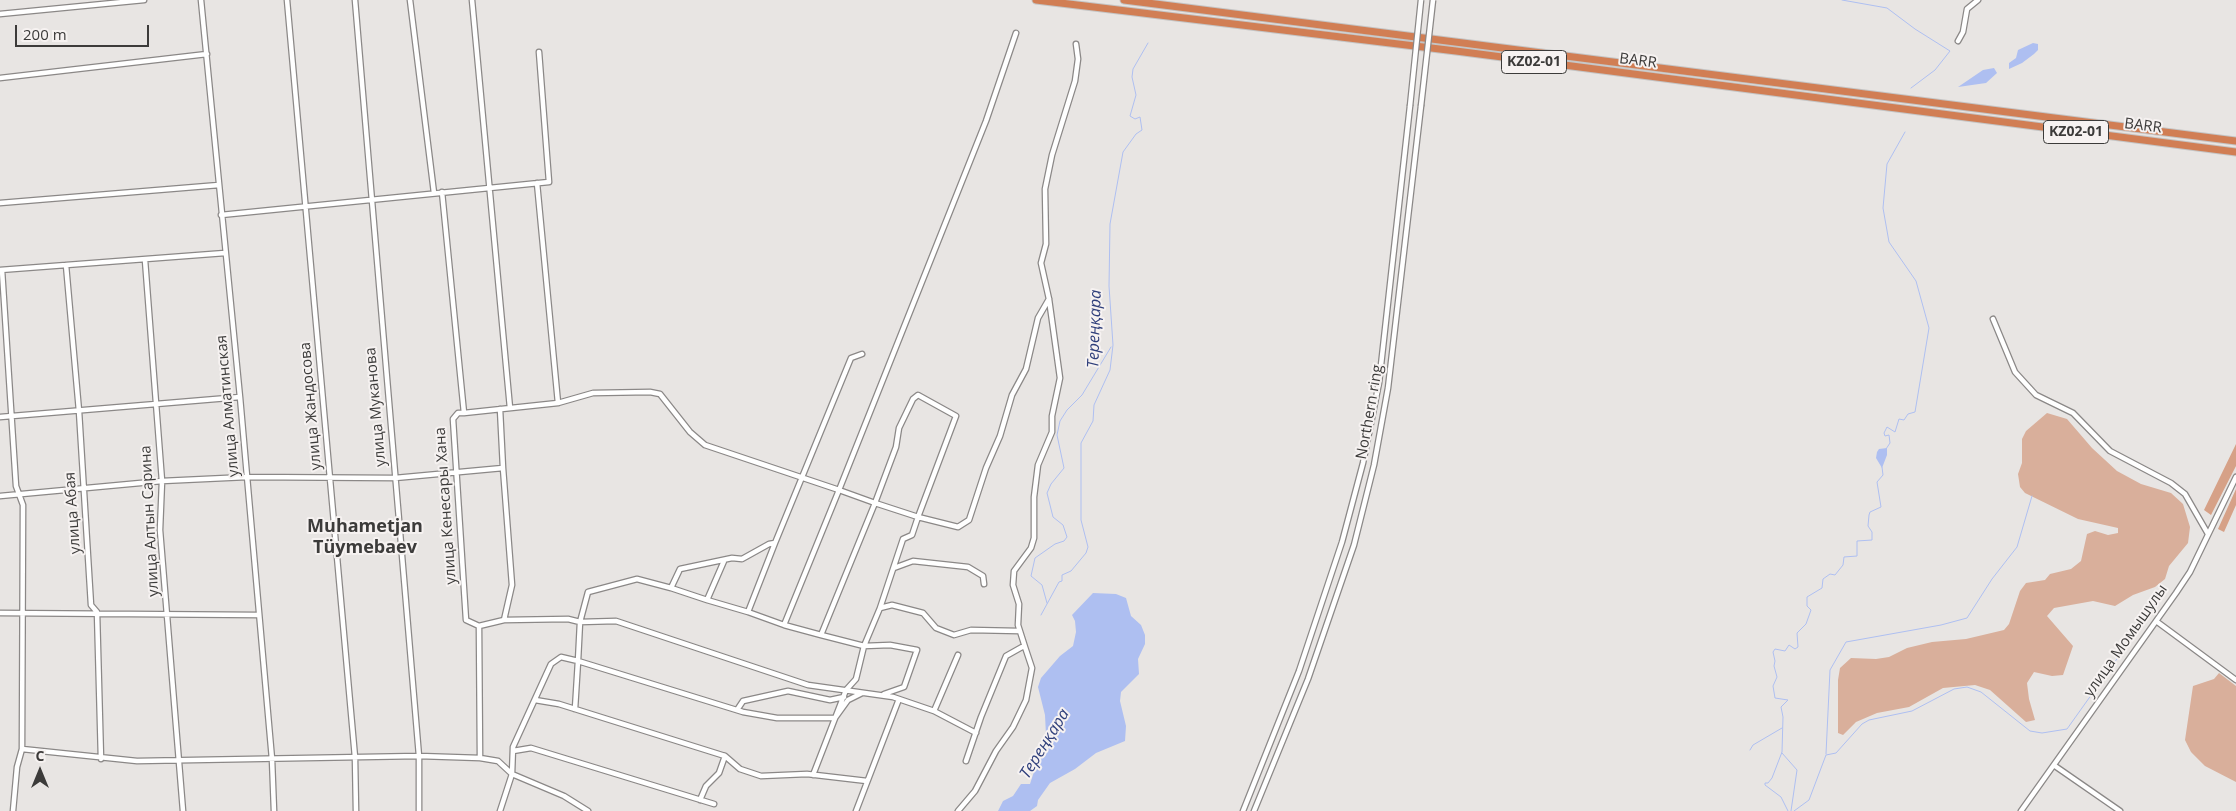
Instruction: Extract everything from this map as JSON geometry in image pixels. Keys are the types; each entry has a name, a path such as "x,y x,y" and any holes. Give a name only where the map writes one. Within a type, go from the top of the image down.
{"highway":[{"name":"BARR","path":"1036,0 2236,152"},
{"name":"BARR","path":"1124,0 1900,100 2236,141"}],"street":[{"path":"0,14 144,0"},
{"name":"улица Алматинская","path":"202,0 221,215 240,397 272,759 274,811"},
{"name":"улица Жандосова","path":"287,0 355,757 356,811"},
{"name":"улица Муканова","path":"355,0 419,756 419,811"},
{"path":"410,0 434,193"},
{"path":"472,0 510,408"},
{"name":"Northern ring","path":"1243,811 1299,671 1342,542 1363,463 1379,383 1421,0"},
{"name":"Northern ring","path":"1254,811 1308,679 1354,545 1374,465 1388,388 1433,0"},
{"path":"1958,41 1963,32 1968,9 1978,0"},
{"path":"784,625 986,120 1016,33"},
{"path":"958,811 975,791 1026,700 1032,668 1019,631 1019,604 1013,586 1014,571 1032,543 1035,527 1034,497 1038,465 1052,432 1052,416 1060,378 1049,299 1041,264 1046,244 1045,189 1052,155 1075,81 1078,59 1076,44"},
{"path":"221,215 371,201 490,186 549,182 539,52"},
{"path":"0,78 206,54"},
{"path":"1408,118 1420,119"},
{"path":"537,183 542,213 558,403"},
{"path":"0,203 219,185"},
{"name":"улица Кенесары Хана","path":"442,192 464,413 458,414 453,419 466,620 479,626"},
{"path":"13,811 17,767 22,749 23,505 16,486 13,416 1,270 225,253"},
{"name":"улица Алтын Сарина","path":"145,260 162,481 160,530 183,811"},
{"name":"улица Абая","path":"66,265 79,411 91,605 96,612 101,759"},
{"path":"464,413 558,403 593,392 650,392 660,394 690,432 705,445 918,517 958,526 969,520 986,468 1000,436 1012,395 1026,369 1038,318 1049,299"},
{"path":"1993,319 2015,372 2036,396 2073,413 2110,451 2171,483 2184,494 2208,534"},
{"path":"748,612 851,358 862,354"},
{"path":"813,775 846,690 856,679 864,646 880,608 903,539 912,535 956,416 918,395 913,399 899,428 896,447 875,503 821,635"},
{"path":"0,417 240,397"},
{"path":"500,409 512,585 504,620"},
{"path":"0,496 162,481 247,477 395,478 504,468"},
{"name":"улица Момышулы","path":"2021,811 2055,766 2190,572 2236,477"},
{"path":"670,588 680,569 732,558 742,559 768,544 775,543"},
{"path":"894,568 913,560 968,567 983,576 984,584"},
{"path":"707,600 724,561"},
{"path":"575,709 580,622 588,592 637,579 748,612 784,625 864,646 890,645 916,650 904,687 894,692 879,695"},
{"path":"880,608 892,605 923,613 936,628 954,635 971,630 1019,631"},
{"path":"0,613 96,612 259,615"},
{"path":"480,758 479,626 504,620 568,618 580,622 616,621 808,685 864,692 899,699 934,711 976,733"},
{"path":"2156,621 2236,680"},
{"path":"966,761 1006,656 1022,646 1025,647"},
{"path":"934,711 958,655"},
{"path":"500,811 512,774 513,751 551,664 561,657 737,710 777,718 835,718"},
{"path":"737,710 743,701 788,690 830,700 844,697"},
{"path":"835,718 848,700 864,692"},
{"path":"856,811 899,699"},
{"path":"535,700 575,709 725,756 740,769 761,776 813,775 867,782"},
{"path":"513,751 531,748 714,804"},
{"path":"22,749 101,759 180,762 419,756 480,758 498,761 512,774 564,796 588,811"},
{"path":"700,800 706,786 719,773 725,756"},
{"path":"2055,766 2120,811"}],"shaded area":[{"path":"2047,413 2067,419 2092,448 2117,471 2141,484 2171,493 2183,504 2190,527 2188,543 2169,566 2165,579 2155,587 2133,595 2115,606 2093,601 2054,608 2047,616 2073,646 2063,675 2052,676 2034,672 2027,683 2035,720 2026,722 1990,690 1975,685 1943,688 1909,707 1877,713 1856,722 1843,735 1838,733 1838,680 1840,668 1851,658 1876,659 1889,657 1907,648 1932,642 1966,639 2004,630 2009,624 2020,591 2026,583 2045,580 2050,574 2071,569 2081,561 2087,534 2095,531 2108,535 2118,533 2118,528 2078,519 2025,493 2020,487 2018,474 2022,463 2022,439 2026,431"},
{"path":"2236,444 2236,466 2211,515 2204,510"},
{"path":"2236,489 2236,505 2224,532 2218,529"},
{"path":"2219,673 2236,686 2236,782 2205,766 2191,752 2185,740 2193,686 2214,679"}],"water":[{"path":"2033,43 2038,44 2038,50 2022,63 2009,69 2009,63 2016,58 2018,50"},
{"path":"1994,68 1997,73 1986,83 1958,87 1983,70"},
{"path":"1887,448 1887,455 1882,468 1876,458 1877,452 1879,449"},
{"path":"1093,593 1116,594 1126,598 1131,616 1141,625 1145,635 1145,644 1138,659 1139,674 1121,692 1120,701 1126,726 1125,741 1096,753 1075,769 1050,783 1038,800 1037,806 1030,811 998,811 1003,801 1013,796 1021,784 1030,784 1046,735 1045,715 1038,687 1041,678 1060,656 1073,646 1076,632 1075,621 1072,615"}],"waterway":[{"path":"1842,0 1887,8 1915,29 1950,51 1935,70 1911,88"},
{"name":"Тереңқара","path":"1041,615 1059,582 1062,581 1062,575 1071,571 1086,553 1088,547 1081,520 1081,443 1093,421 1094,405 1110,370 1113,345 1109,286 1110,224 1123,152 1136,134 1142,130 1140,117 1135,119 1130,116 1136,95 1132,77 1133,69 1148,43"},
{"path":"1886,449 1890,443 1889,435 1885,436 1884,433 1887,427 1895,432 1899,419 1904,420 1908,414 1915,412 1929,328 1916,281 1889,242 1883,208 1887,164 1905,132"},
{"path":"1047,603 1042,585 1031,576 1035,558 1055,544 1064,541 1067,537 1063,525 1053,517 1047,493 1051,484 1064,468 1057,435 1060,421 1067,410 1082,395 1111,347"},
{"path":"1788,811 1781,797 1765,785 1772,778 1782,752 1783,717 1781,707 1788,700 1775,698 1773,686 1777,677 1773,652 1775,649 1785,651 1789,645 1795,649 1798,647 1797,633 1806,624 1811,610 1807,606 1807,597 1822,588 1823,579 1830,574 1835,575 1843,565 1844,557 1857,556 1857,541 1872,540 1872,532 1868,526 1869,515 1870,512 1881,507 1877,482 1883,475 1882,467"},
{"path":"1826,754 1830,670 1846,642 1941,625 1967,618 1992,579 2017,547 2032,496"},
{"path":"1794,811 1809,800 1826,755 1836,753 1862,724 1869,720 1912,711 1954,689 1967,687 1981,692 2030,731 2042,733 2067,729 2166,590"},
{"path":"1750,750 1753,745 1782,728"},
{"path":"1782,753 1797,770 1791,811"}],"district":[{"name":"Muhametjan Tüymebaev","path":"365,537"}]}
